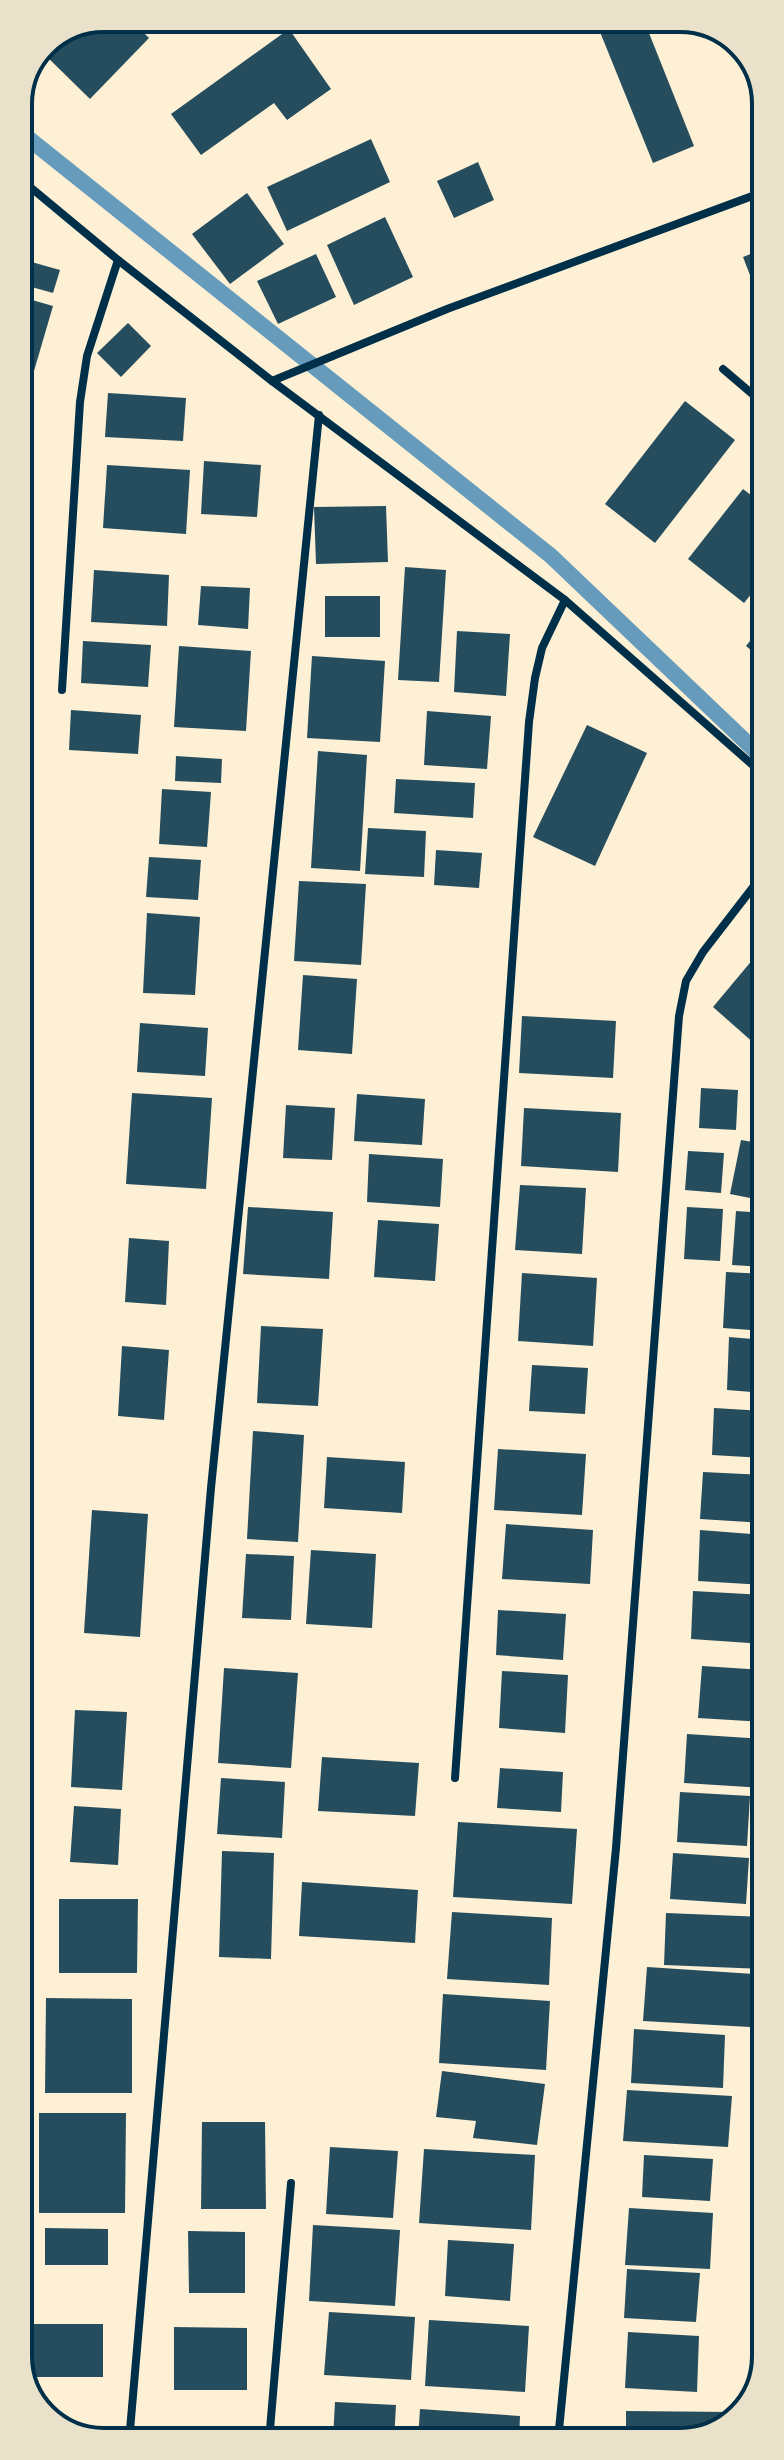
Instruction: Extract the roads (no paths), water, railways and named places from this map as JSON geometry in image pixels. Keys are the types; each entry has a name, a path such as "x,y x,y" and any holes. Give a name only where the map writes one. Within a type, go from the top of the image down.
{"street":[{"path":"32,189 272,381 565,600 752,764"},
{"path":"272,381 447,309 752,196"},
{"path":"62,690 80,402 87,356 118,260"},
{"path":"723,369 752,394"},
{"path":"130,2428 213,1473 319,415"},
{"path":"455,1778 529,722 542,648 565,600"},
{"path":"559,2428 616,1848 679,1016 686,981 703,952 752,889"},
{"path":"270,2428 291,2183"}],"waterway":[{"path":"32,141 551,556 752,748"}]}
